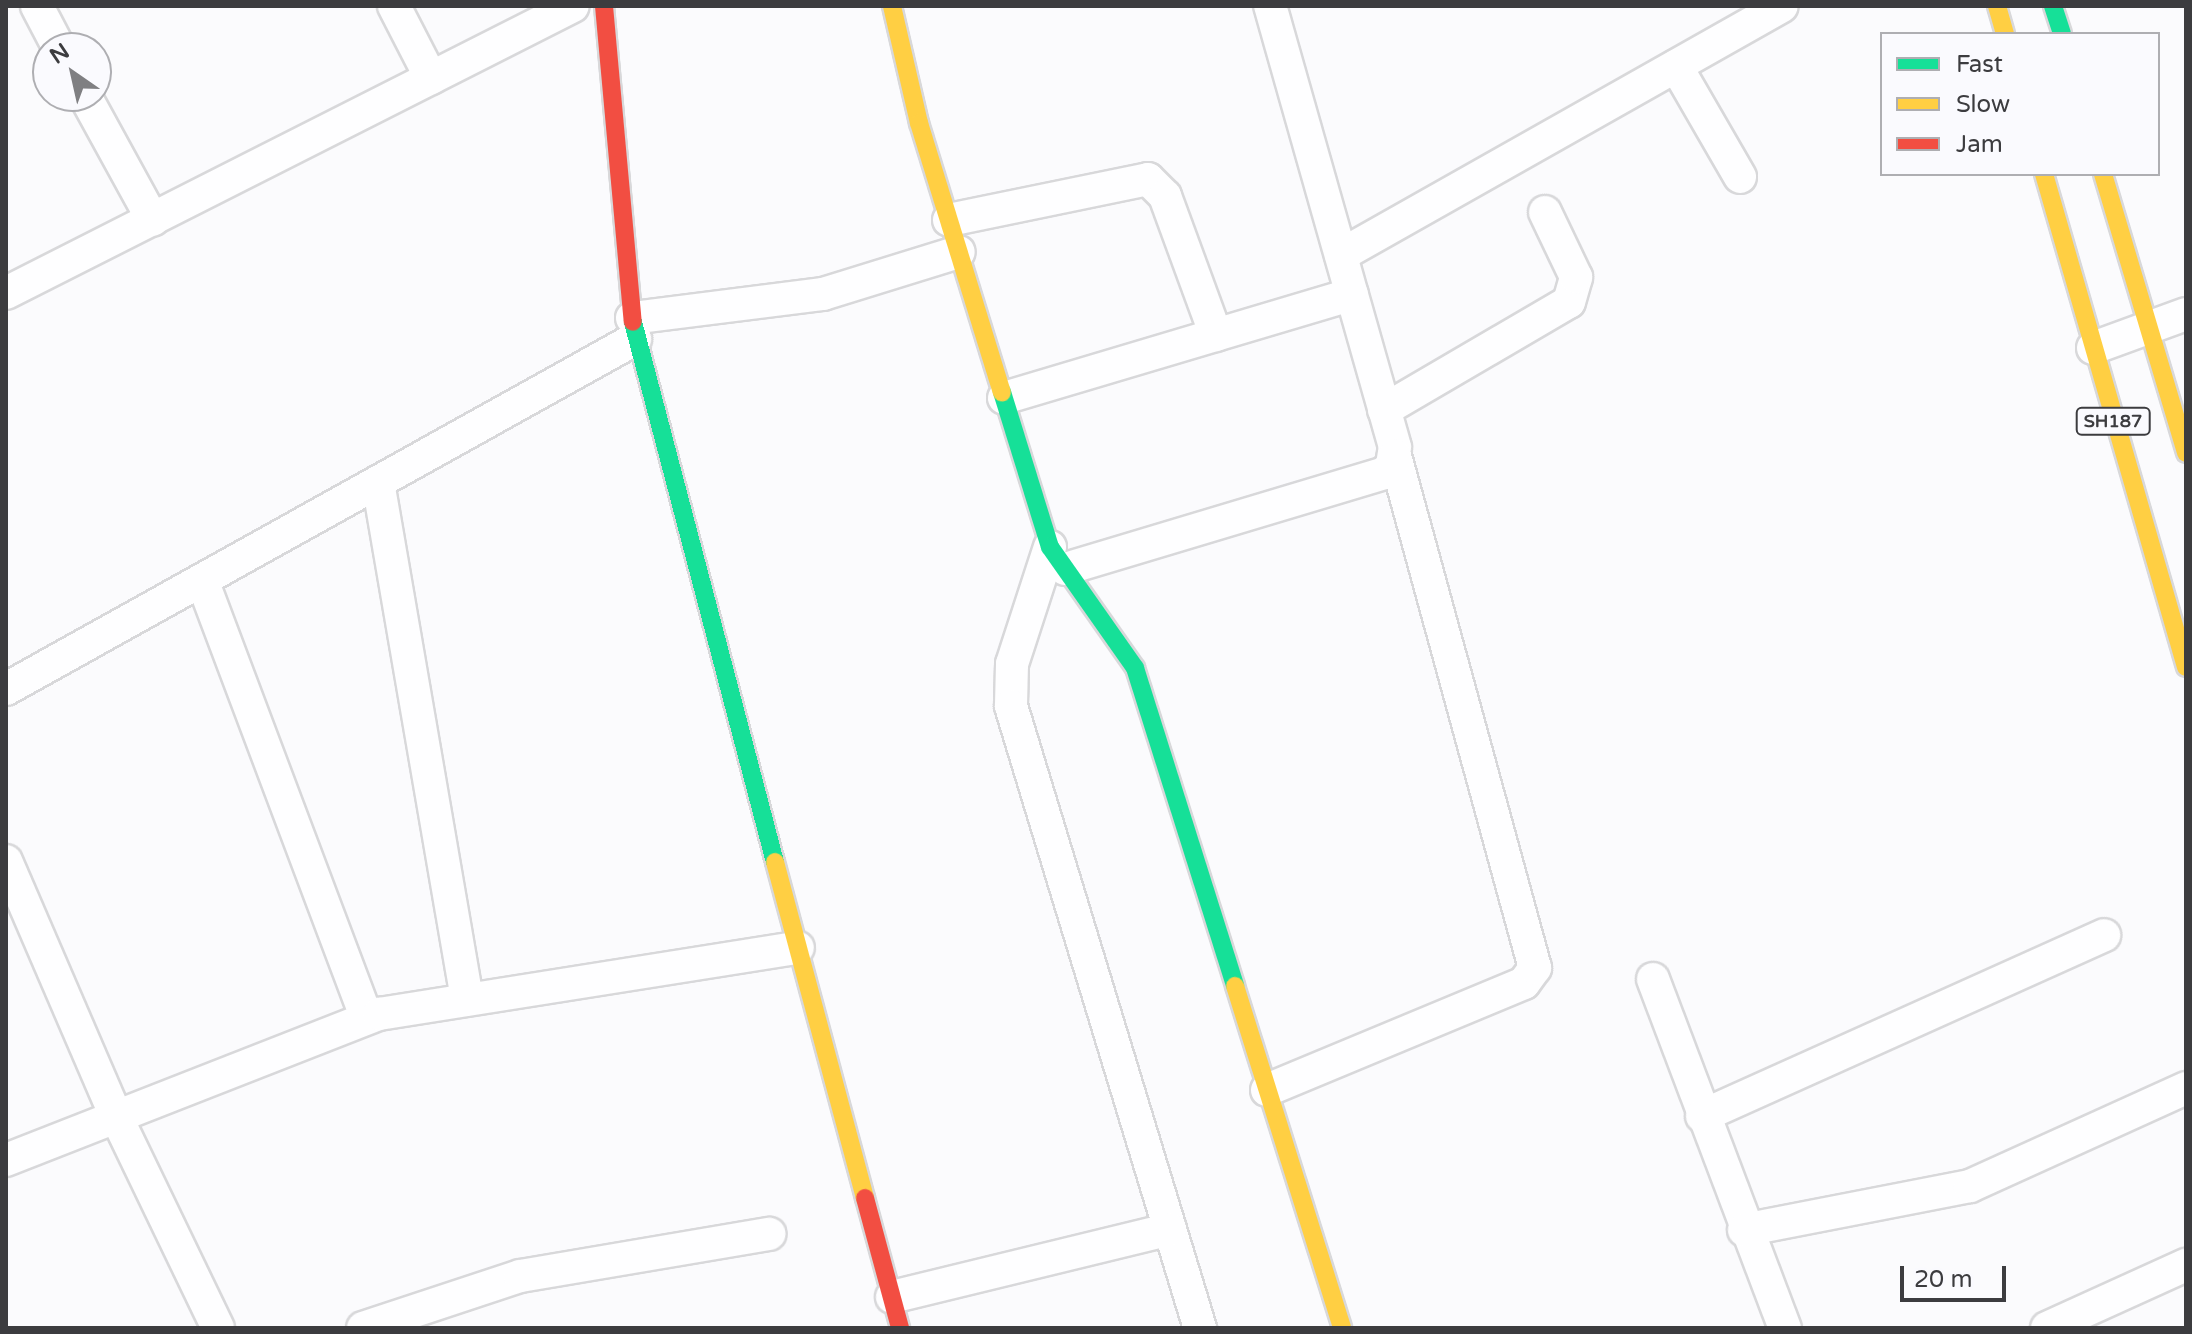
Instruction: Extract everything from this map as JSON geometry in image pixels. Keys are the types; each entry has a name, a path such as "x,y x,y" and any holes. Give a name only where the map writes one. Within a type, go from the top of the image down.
{"street":[{"path":"37,6 51,32"},
{"path":"394,6 431,78"},
{"path":"6,293 573,6"},
{"path":"604,6 634,329 900,1328"},
{"path":"892,6 916,114 1057,558 1135,668 1342,1328"},
{"path":"1267,1090 1524,983 1535,968 1384,410 1270,6"},
{"path":"1341,255 1782,6"},
{"path":"1997,6 2004,32"},
{"path":"2053,6 2061,32"},
{"path":"1676,66 1740,177"},
{"path":"94,112 153,220"},
{"name":"SH187","path":"2045,176 2186,667"},
{"name":"SH187","path":"2104,176 2186,453"},
{"path":"949,220 1148,179 1165,196 1216,335"},
{"path":"1384,410 1569,302 1576,277 1545,212"},
{"path":"6,689 378,482 634,329 823,294 959,252"},
{"path":"1004,398 1352,294"},
{"path":"2093,348 2186,314"},
{"path":"1057,558 1385,473 1395,456"},
{"path":"378,482 467,999"},
{"path":"1057,558 1012,664 1011,706 1200,1328"},
{"path":"202,580 366,1017"},
{"path":"9,874 116,1116 218,1328"},
{"path":"1702,1116 2104,935"},
{"path":"6,1160 366,1017 798,948"},
{"path":"1653,979 1744,1230 1785,1328"},
{"path":"1744,1230 1970,1186 2186,1088"},
{"path":"892,1297 1170,1229"},
{"path":"363,1328 520,1276 769,1234"},
{"path":"2047,1328 2186,1265"}],"traffic: fast":[{"path":"2053,6 2061,32"},
{"path":"633,322 775,862"},
{"path":"1002,392 1050,547 1135,668 1235,986"}],"traffic: slow":[{"path":"892,6 919,123 1002,392"},
{"path":"1997,6 2004,32"},
{"path":"2045,176 2186,667"},
{"path":"2104,176 2186,453"},
{"path":"775,862 865,1198"},
{"path":"1235,986 1342,1328"}],"traffic: jam":[{"path":"604,6 633,322"},
{"path":"865,1198 900,1328"}]}
